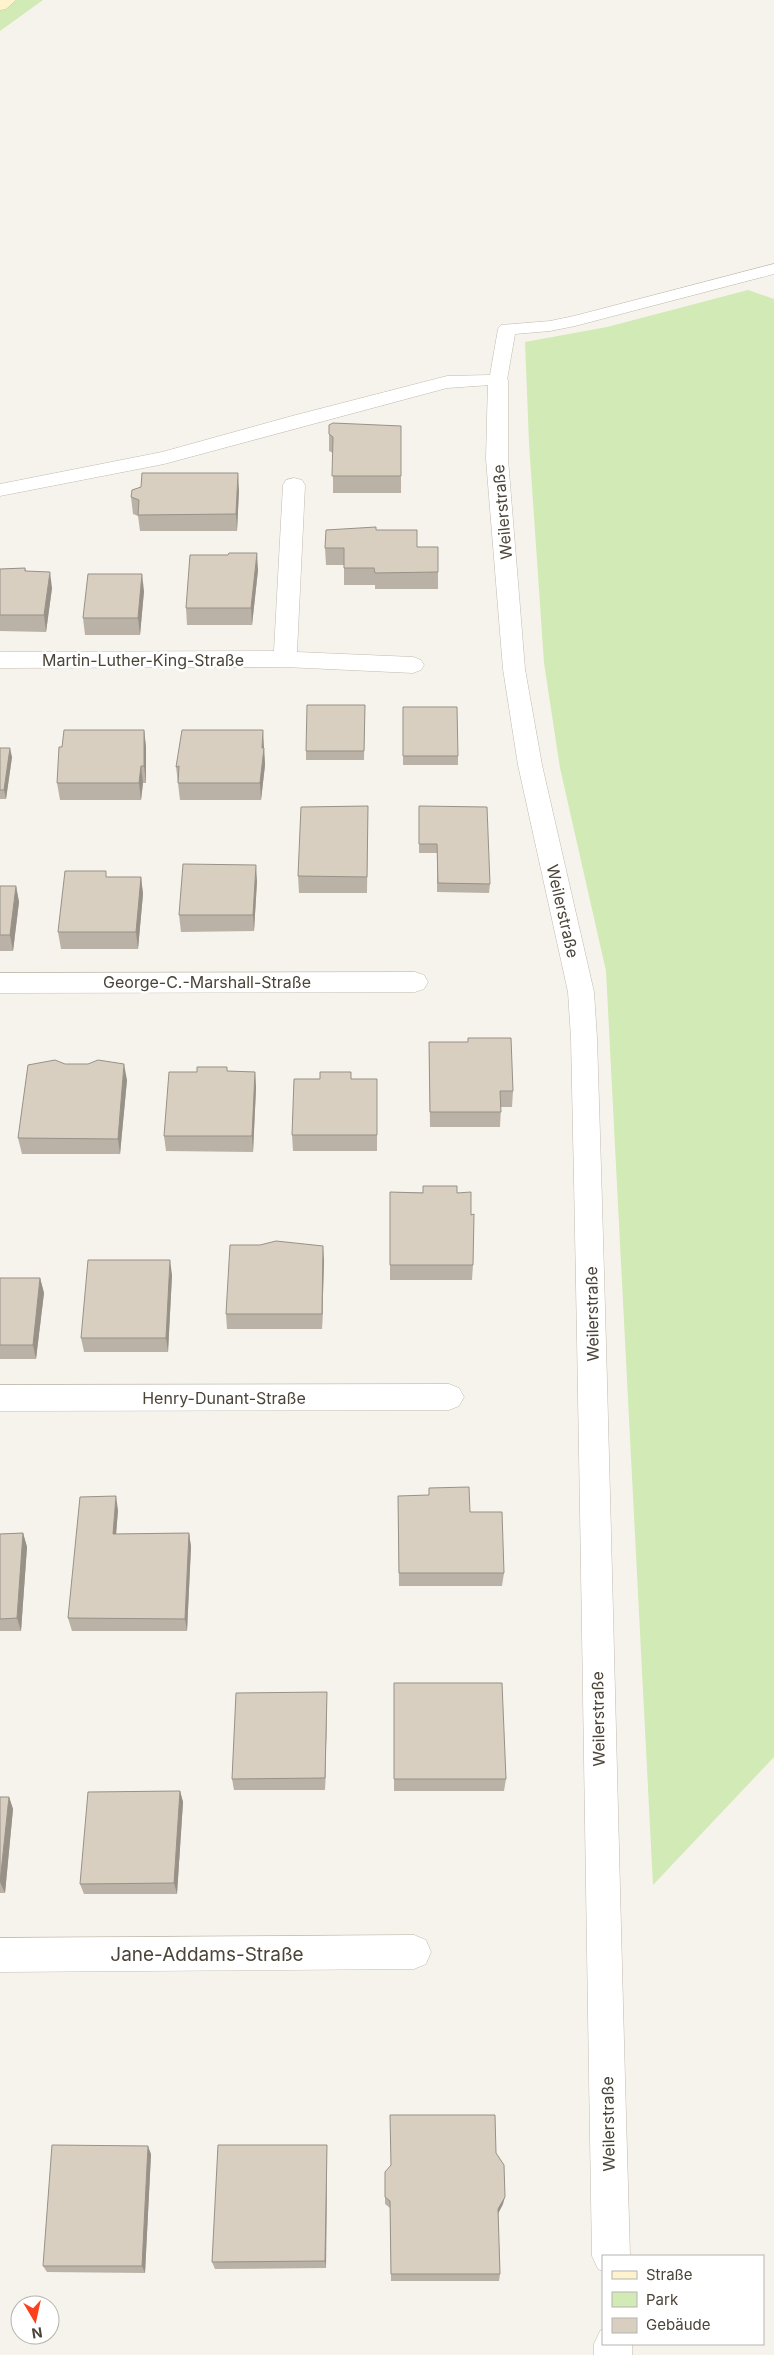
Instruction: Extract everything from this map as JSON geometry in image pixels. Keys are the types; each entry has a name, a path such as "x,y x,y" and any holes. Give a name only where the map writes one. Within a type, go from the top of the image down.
{"main road":[{"path":"0,5 8,0"}],"street":[{"name":"Weilerstraße","path":"498,380 497,459 514,669 530,765 581,992 584,1038 594,1402 597,1671 611,2255"},
{"path":"285,659 294,485"},
{"name":"Martin-Luther-King-Straße","path":"0,660 285,659 414,666"},
{"name":"George-C.-Marshall-Straße","path":"0,983 414,982"},
{"name":"Henry-Dunant-Straße","path":"0,1398 449,1397"},
{"name":"Jane-Addams-Straße","path":"0,1955 414,1952"}],"lane":[{"path":"0,490 164,458 299,420 447,382 498,380 507,329 550,326 575,321 774,269"}],"green space":[{"path":"0,0 43,0 0,31"},
{"path":"748,290 774,299 774,1757 653,1885 606,971 560,768 544,663 529,443 525,342 607,327"}],"building":[{"path":"333,423 401,426 401,476 332,476 333,437 329,434 329,425"},
{"path":"142,473 238,473 236,514 138,515 139,500 131,497 132,490 141,487"},
{"path":"376,527 376,530 417,530 417,547 438,547 438,572 375,573 374,568 344,568 344,548 325,548 326,530"},
{"path":"229,553 257,553 251,608 186,608 190,555 228,555"},
{"path":"25,568 25,571 50,572 44,615 0,615 0,569"},
{"path":"88,574 142,574 138,618 83,618"},
{"path":"307,705 365,705 364,751 306,751"},
{"path":"403,707 457,707 458,756 403,756"},
{"path":"64,730 144,730 144,766 141,766 139,783 57,783 59,747 62,747"},
{"path":"182,730 263,730 262,748 264,748 260,783 178,783 179,766 176,767"},
{"path":"0,748 10,748 4,790 0,790"},
{"path":"368,806 367,877 298,876 301,807"},
{"path":"419,806 487,807 490,884 438,883 437,844 419,844"},
{"path":"183,864 256,865 253,915 179,915"},
{"path":"65,871 106,871 106,877 141,877 136,932 58,932"},
{"path":"0,886 16,886 10,935 0,935"},
{"path":"468,1038 511,1038 513,1091 500,1091 501,1112 430,1112 429,1042 468,1042"},
{"path":"55,1060 65,1064 88,1064 98,1060 124,1064 118,1139 18,1138 28,1065"},
{"path":"197,1067 227,1067 227,1071 255,1072 252,1136 164,1136 169,1072 197,1072"},
{"path":"320,1072 351,1072 351,1079 377,1079 377,1135 292,1135 294,1079 320,1079"},
{"path":"423,1186 457,1186 457,1193 471,1192 471,1215 474,1214 473,1265 390,1265 390,1192 423,1193"},
{"path":"276,1241 323,1246 322,1314 226,1314 230,1245 260,1245"},
{"path":"88,1260 170,1260 166,1338 81,1338"},
{"path":"0,1278 40,1278 33,1345 0,1345"},
{"path":"469,1487 470,1512 502,1512 504,1573 399,1573 398,1496 429,1495 429,1488"},
{"path":"116,1496 113,1534 189,1533 185,1619 68,1618 80,1497"},
{"path":"23,1533 17,1618 0,1619 0,1534"},
{"path":"394,1683 502,1683 506,1779 394,1779"},
{"path":"327,1692 325,1778 232,1779 236,1693"},
{"path":"180,1791 174,1883 80,1884 88,1792"},
{"path":"0,1797 9,1797 0,1882"},
{"path":"390,2115 495,2115 496,2153 504,2165 505,2197 498,2209 500,2274 391,2274 390,2201 385,2197 385,2172 391,2165"},
{"path":"52,2145 148,2146 142,2266 43,2266"},
{"path":"218,2145 327,2145 325,2261 212,2262"}]}
